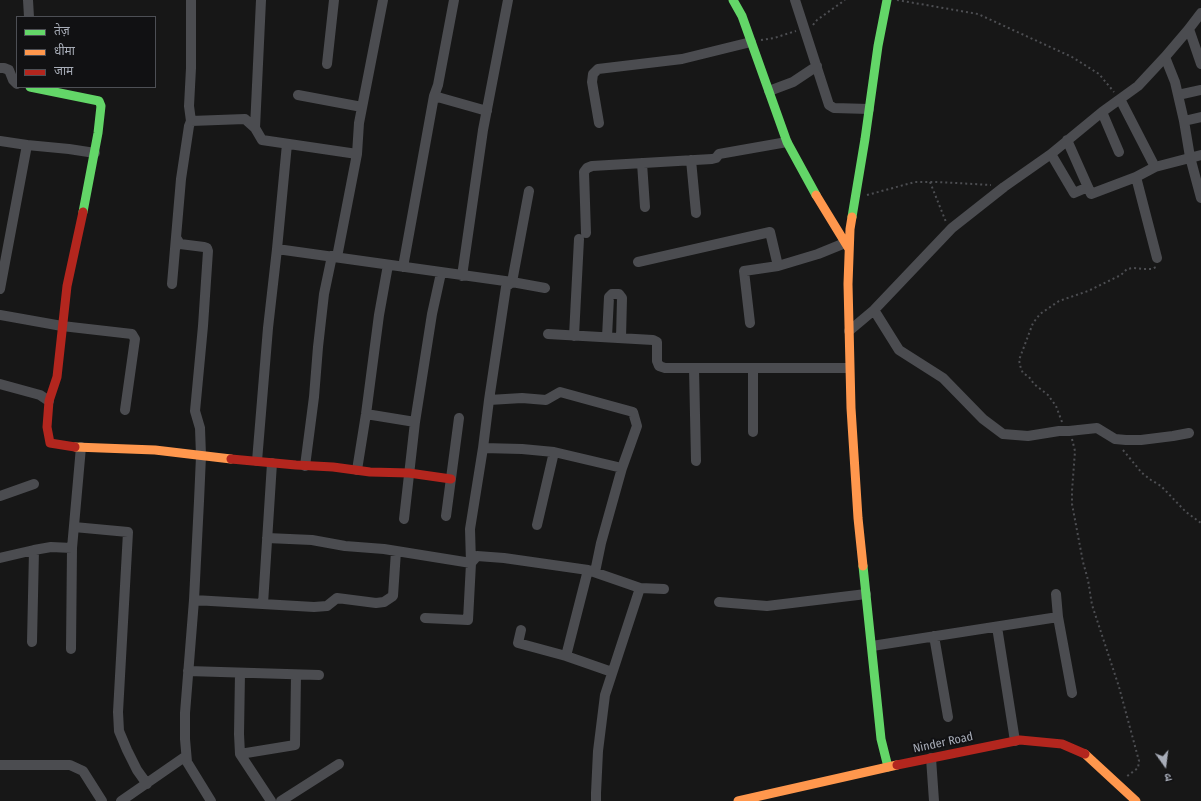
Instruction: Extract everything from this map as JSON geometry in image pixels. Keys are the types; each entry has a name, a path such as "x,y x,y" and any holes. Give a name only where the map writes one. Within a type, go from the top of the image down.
{"street":[{"path":"28,0 29,16"},
{"path":"172,284 181,179 191,121 189,106 191,0"},
{"path":"255,128 261,0"},
{"path":"327,64 334,0"},
{"path":"306,466 324,294 335,257 357,154 359,122 383,0"},
{"path":"403,268 434,96 438,85 454,0"},
{"path":"462,276 487,111 508,0"},
{"path":"733,0 742,16 787,142 821,204 847,246"},
{"path":"795,0 829,105 834,108 869,109"},
{"path":"887,0 878,46 847,246 849,368 858,518 881,739 888,767"},
{"path":"849,331 874,310 949,231 1004,187 1051,154 1102,112 1138,86 1165,57 1201,13"},
{"path":"1189,29 1201,64"},
{"path":"599,123 592,82 593,74 598,69 682,59 751,42"},
{"path":"1165,57 1175,82 1190,157 1201,198"},
{"path":"769,91 793,82 817,66"},
{"path":"0,68 9,70 13,80 16,83"},
{"path":"35,88 100,101 101,106 95,153 67,286 57,377 49,401 47,427 50,443 82,447 155,450 272,463 410,473 451,479"},
{"path":"1178,95 1201,90"},
{"path":"298,95 362,107"},
{"path":"434,96 487,111"},
{"path":"1120,99 1155,167"},
{"path":"1102,112 1119,152"},
{"path":"1184,121 1201,117"},
{"path":"191,121 245,119 255,128 262,140 357,154"},
{"path":"1067,140 1091,194 1136,177 1155,167 1201,155"},
{"path":"0,141 95,153"},
{"path":"574,336 582,236 584,172 587,168 592,166 712,159 716,158 719,154 787,142"},
{"path":"257,461 268,320 277,249 287,144"},
{"path":"0,289 27,145"},
{"path":"1051,154 1074,193 1088,187"},
{"path":"691,160 696,213"},
{"path":"642,163 645,207"},
{"path":"1136,177 1158,262"},
{"path":"425,618 468,620 471,563 470,529 506,287 512,282 529,192"},
{"path":"638,262 770,232 778,266"},
{"path":"177,239 180,244 204,247 207,248 208,251 195,411 200,428 201,456 194,600 185,713 185,739 187,762 211,801"},
{"path":"750,323 744,271 778,266 847,246"},
{"path":"277,249 545,288"},
{"path":"357,470 379,314 388,265"},
{"path":"404,519 415,422 432,314 442,273"},
{"path":"607,337 609,296 612,294 619,294 622,298 621,338"},
{"path":"874,310 899,350 943,378 983,419 1003,434 1028,436 1059,431 1098,428 1115,439 1141,440 1173,436 1189,432"},
{"path":"0,315 62,326 132,334 135,339 125,410"},
{"path":"548,334 653,340 657,342 657,361 660,366 670,368 849,368"},
{"path":"694,368 696,461"},
{"path":"753,368 753,432"},
{"path":"0,384 40,396 49,401"},
{"path":"489,400 522,398 546,400 560,392 633,412 637,426 622,468 601,543 566,656"},
{"path":"366,414 415,422"},
{"path":"446,516 459,418"},
{"path":"71,649 72,548 82,447"},
{"path":"483,448 522,448 554,452 622,468"},
{"path":"537,525 554,452"},
{"path":"263,604 272,463"},
{"path":"0,496 34,484"},
{"path":"74,527 128,532 119,731 137,770 147,784"},
{"path":"267,538 312,540 345,546 396,551 471,563"},
{"path":"0,558 51,547 72,548"},
{"path":"32,642 34,550"},
{"path":"194,600 314,607 327,606 337,598 376,603 384,602 393,596 396,551"},
{"path":"471,563 477,556 504,558 592,571 640,588 664,589"},
{"path":"596,801 598,751 605,695 640,588"},
{"path":"719,602 767,606 866,594"},
{"path":"1056,594 1058,617 1072,693"},
{"path":"872,646 1058,617"},
{"path":"997,627 1015,741"},
{"path":"521,630 518,643 566,656 612,672"},
{"path":"934,636 948,717"},
{"path":"188,671 319,675"},
{"path":"240,673 240,754 271,801"},
{"path":"240,754 295,745 296,675"},
{"name":"Ninder Road","path":"738,801 888,767 1020,740 1062,744 1087,754 1136,801"},
{"path":"121,801 186,756"},
{"path":"931,758 934,801"},
{"path":"281,801 339,764"},
{"path":"0,765 70,765 83,771 102,801"}],"path":[{"path":"897,0 978,14 1004,25 1072,56 1099,74 1120,99"},
{"path":"855,198 915,182 971,183 1004,187"},
{"path":"930,182 949,231"},
{"path":"1117,783 1138,768 1139,761 1119,687 1092,604 1083,562 1072,504 1075,451 1069,431 1063,425 1056,406 1048,395 1023,373 1019,360 1033,323 1048,307 1059,301 1088,291 1121,274 1127,269 1152,269 1158,262"},
{"path":"1115,439 1142,472 1161,486 1186,512 1201,523"}],"traffic: fast":[{"path":"733,0 742,16 787,142 816,195"},
{"path":"852,217 878,46 887,0"},
{"path":"35,88 99,101 101,106 98,133 83,212"},
{"path":"863,566 881,739 888,767"}],"traffic: slow":[{"path":"816,195 849,249"},
{"path":"852,217 850,229 848,284 851,408 858,518 863,566"},
{"path":"75,447 155,450 231,459"},
{"path":"1085,754 1136,801"},
{"path":"738,801 897,765"}],"traffic: jam":[{"path":"75,447 50,443 47,427 49,401 57,377 67,286 83,212"},
{"path":"231,459 333,467 370,472 409,473 451,479"},
{"path":"897,765 1020,740 1062,744 1085,754"}]}
